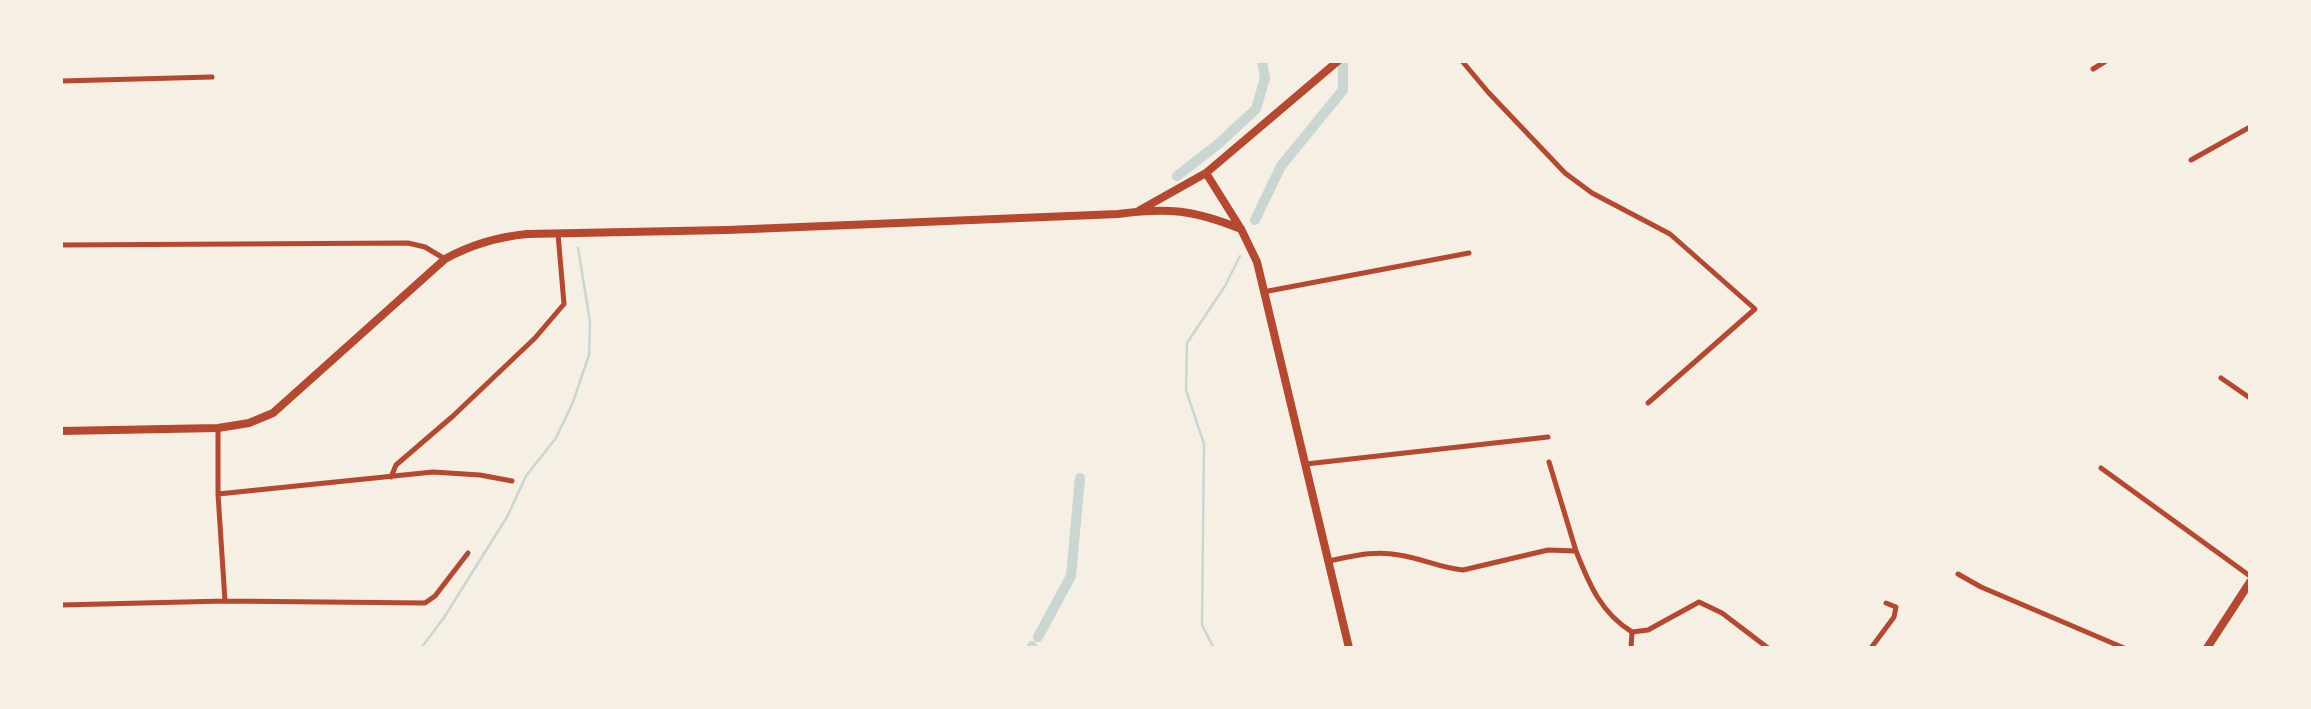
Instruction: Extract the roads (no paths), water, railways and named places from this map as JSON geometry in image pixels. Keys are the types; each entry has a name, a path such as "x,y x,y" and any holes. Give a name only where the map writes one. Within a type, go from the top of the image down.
{"main road":[{"path":"1137,211 1206,173 1335,64"},
{"path":"1206,173 1241,229 1257,261 1349,648"},
{"path":"61,431 218,428 249,423 273,412 445,259 495,237 1174,209 1209,216 1241,229"},
{"path":"2207,648 2250,582"}],"street":[{"path":"1462,61 1565,173 1592,193 1670,234 1755,309 1647,403"},
{"path":"2093,69 2106,61"},
{"path":"61,81 212,77"},
{"path":"2191,160 2250,127"},
{"path":"391,477 396,465 535,338 564,304 558,234"},
{"path":"61,245 408,243 425,247 445,259"},
{"path":"1263,292 1469,253"},
{"path":"2221,378 2250,398"},
{"path":"218,428 218,494 225,601"},
{"path":"1306,464 1548,437"},
{"path":"1549,462 1576,551 1601,604 1616,622 1632,632 1648,630 1699,602 1722,613 1768,648"},
{"path":"2101,468 2250,576"},
{"path":"218,494 433,472 480,475 512,481"},
{"path":"1329,561 1371,552 1400,555 1448,569 1463,570 1548,550 1576,551"},
{"path":"61,604 225,601 425,603 435,596 468,553"},
{"path":"1958,574 1981,587 2124,648"},
{"path":"1871,648 1894,617 1896,607 1886,603"},
{"path":"1631,648 1632,632"}],"waterway":[{"path":"1177,176 1217,145 1256,109 1265,78 1262,61"},
{"path":"1255,220 1281,166 1343,90 1343,61"},
{"path":"421,648 443,619 507,517 526,476 556,438 573,402 589,355 590,322 578,248"},
{"path":"1214,648 1202,625 1204,444 1186,390 1187,343 1225,286 1240,256"},
{"path":"1038,637 1071,576 1080,478"}]}
